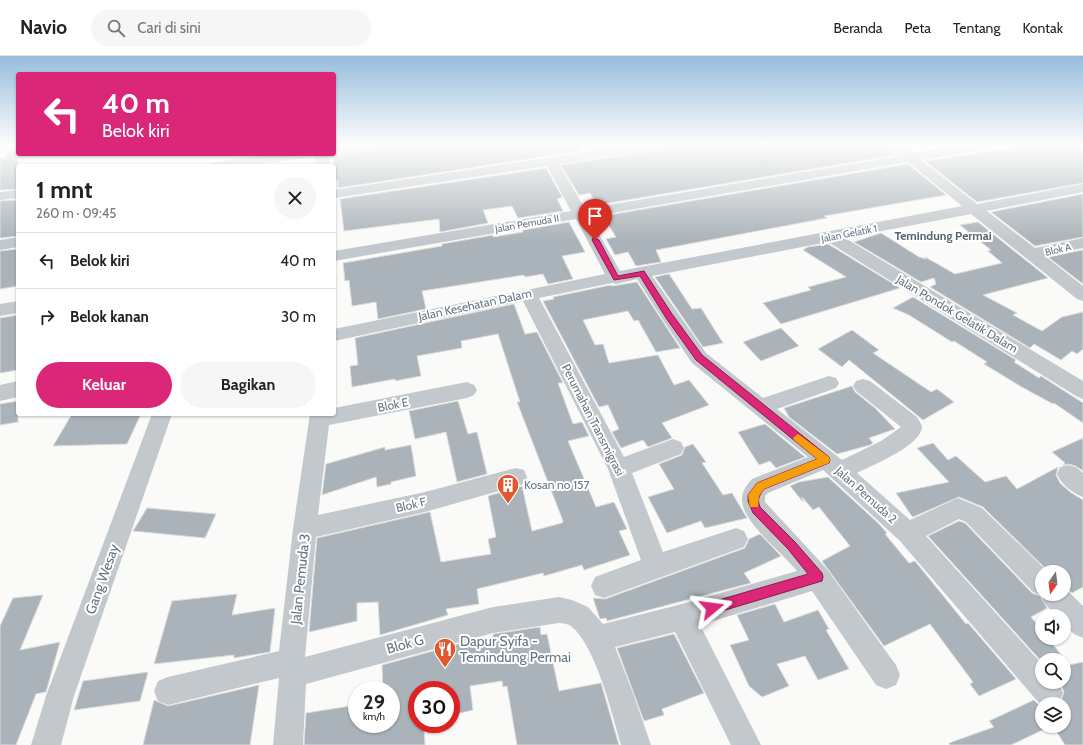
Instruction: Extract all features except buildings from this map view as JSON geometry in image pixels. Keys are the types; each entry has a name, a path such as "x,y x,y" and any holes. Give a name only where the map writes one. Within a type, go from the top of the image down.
{"street":[{"path":"336,194 445,177"},
{"path":"560,177 616,279"},
{"name":"Jalan Pemuda II","path":"336,256 795,177"},
{"path":"935,177 1083,294"},
{"name":"Jalan Gelatik 1","path":"616,279 830,236 1083,188"},
{"path":"0,196 16,194"},
{"name":"Jalan Pondok Gelatik Dalam","path":"830,236 1083,391"},
{"path":"0,245 16,242"},
{"name":"Blok A","path":"1032,254 1083,243"},
{"name":"Jalan Pemuda 2","path":"642,273 669,316 699,358 832,465 908,533 1049,693"},
{"name":"Jalan Kesehatan Dalam","path":"336,335 528,294 616,279"},
{"name":"Perumahan Transmigrasi","path":"528,294 619,468 656,566"},
{"path":"0,310 16,307"},
{"path":"759,407 829,383"},
{"path":"863,386 910,422 912,431 889,447 760,486 753,495 753,501 757,510 791,545 818,577 886,675"},
{"path":"0,393 16,389"},
{"name":"Blok E","path":"336,414 467,390"},
{"name":"Gang Wesay","path":"46,745 63,688 161,416"},
{"name":"Jalan Pemuda 3","path":"288,745 292,668 305,529 319,417"},
{"path":"619,468 673,448"},
{"name":"Blok F","path":"305,529 425,502 516,477"},
{"path":"908,533 958,508 966,510 974,515 1035,576"},
{"path":"604,586 656,566 736,539"},
{"path":"636,745 624,707 592,630 682,617 818,577"},
{"path":"1059,601 1083,625"},
{"name":"Blok G","path":"168,691 292,668 519,615 558,610 579,616 592,630"},
{"path":"682,617 746,745"}],"slow traffic":[{"path":"754,504 753,495 760,486 825,460 798,438"}],"place":[{"name":"Kosan no 157","path":"508,504"},
{"name":"Dapur Syifa - Temindung Permai","path":"445,668"}],"district":[{"name":"Temindung Permai","path":"943,236"}],"route":[{"path":"595,240 616,279 642,273 669,316 699,358 825,460 760,486 753,495 753,501 757,510 791,545 818,577 712,608"}]}
